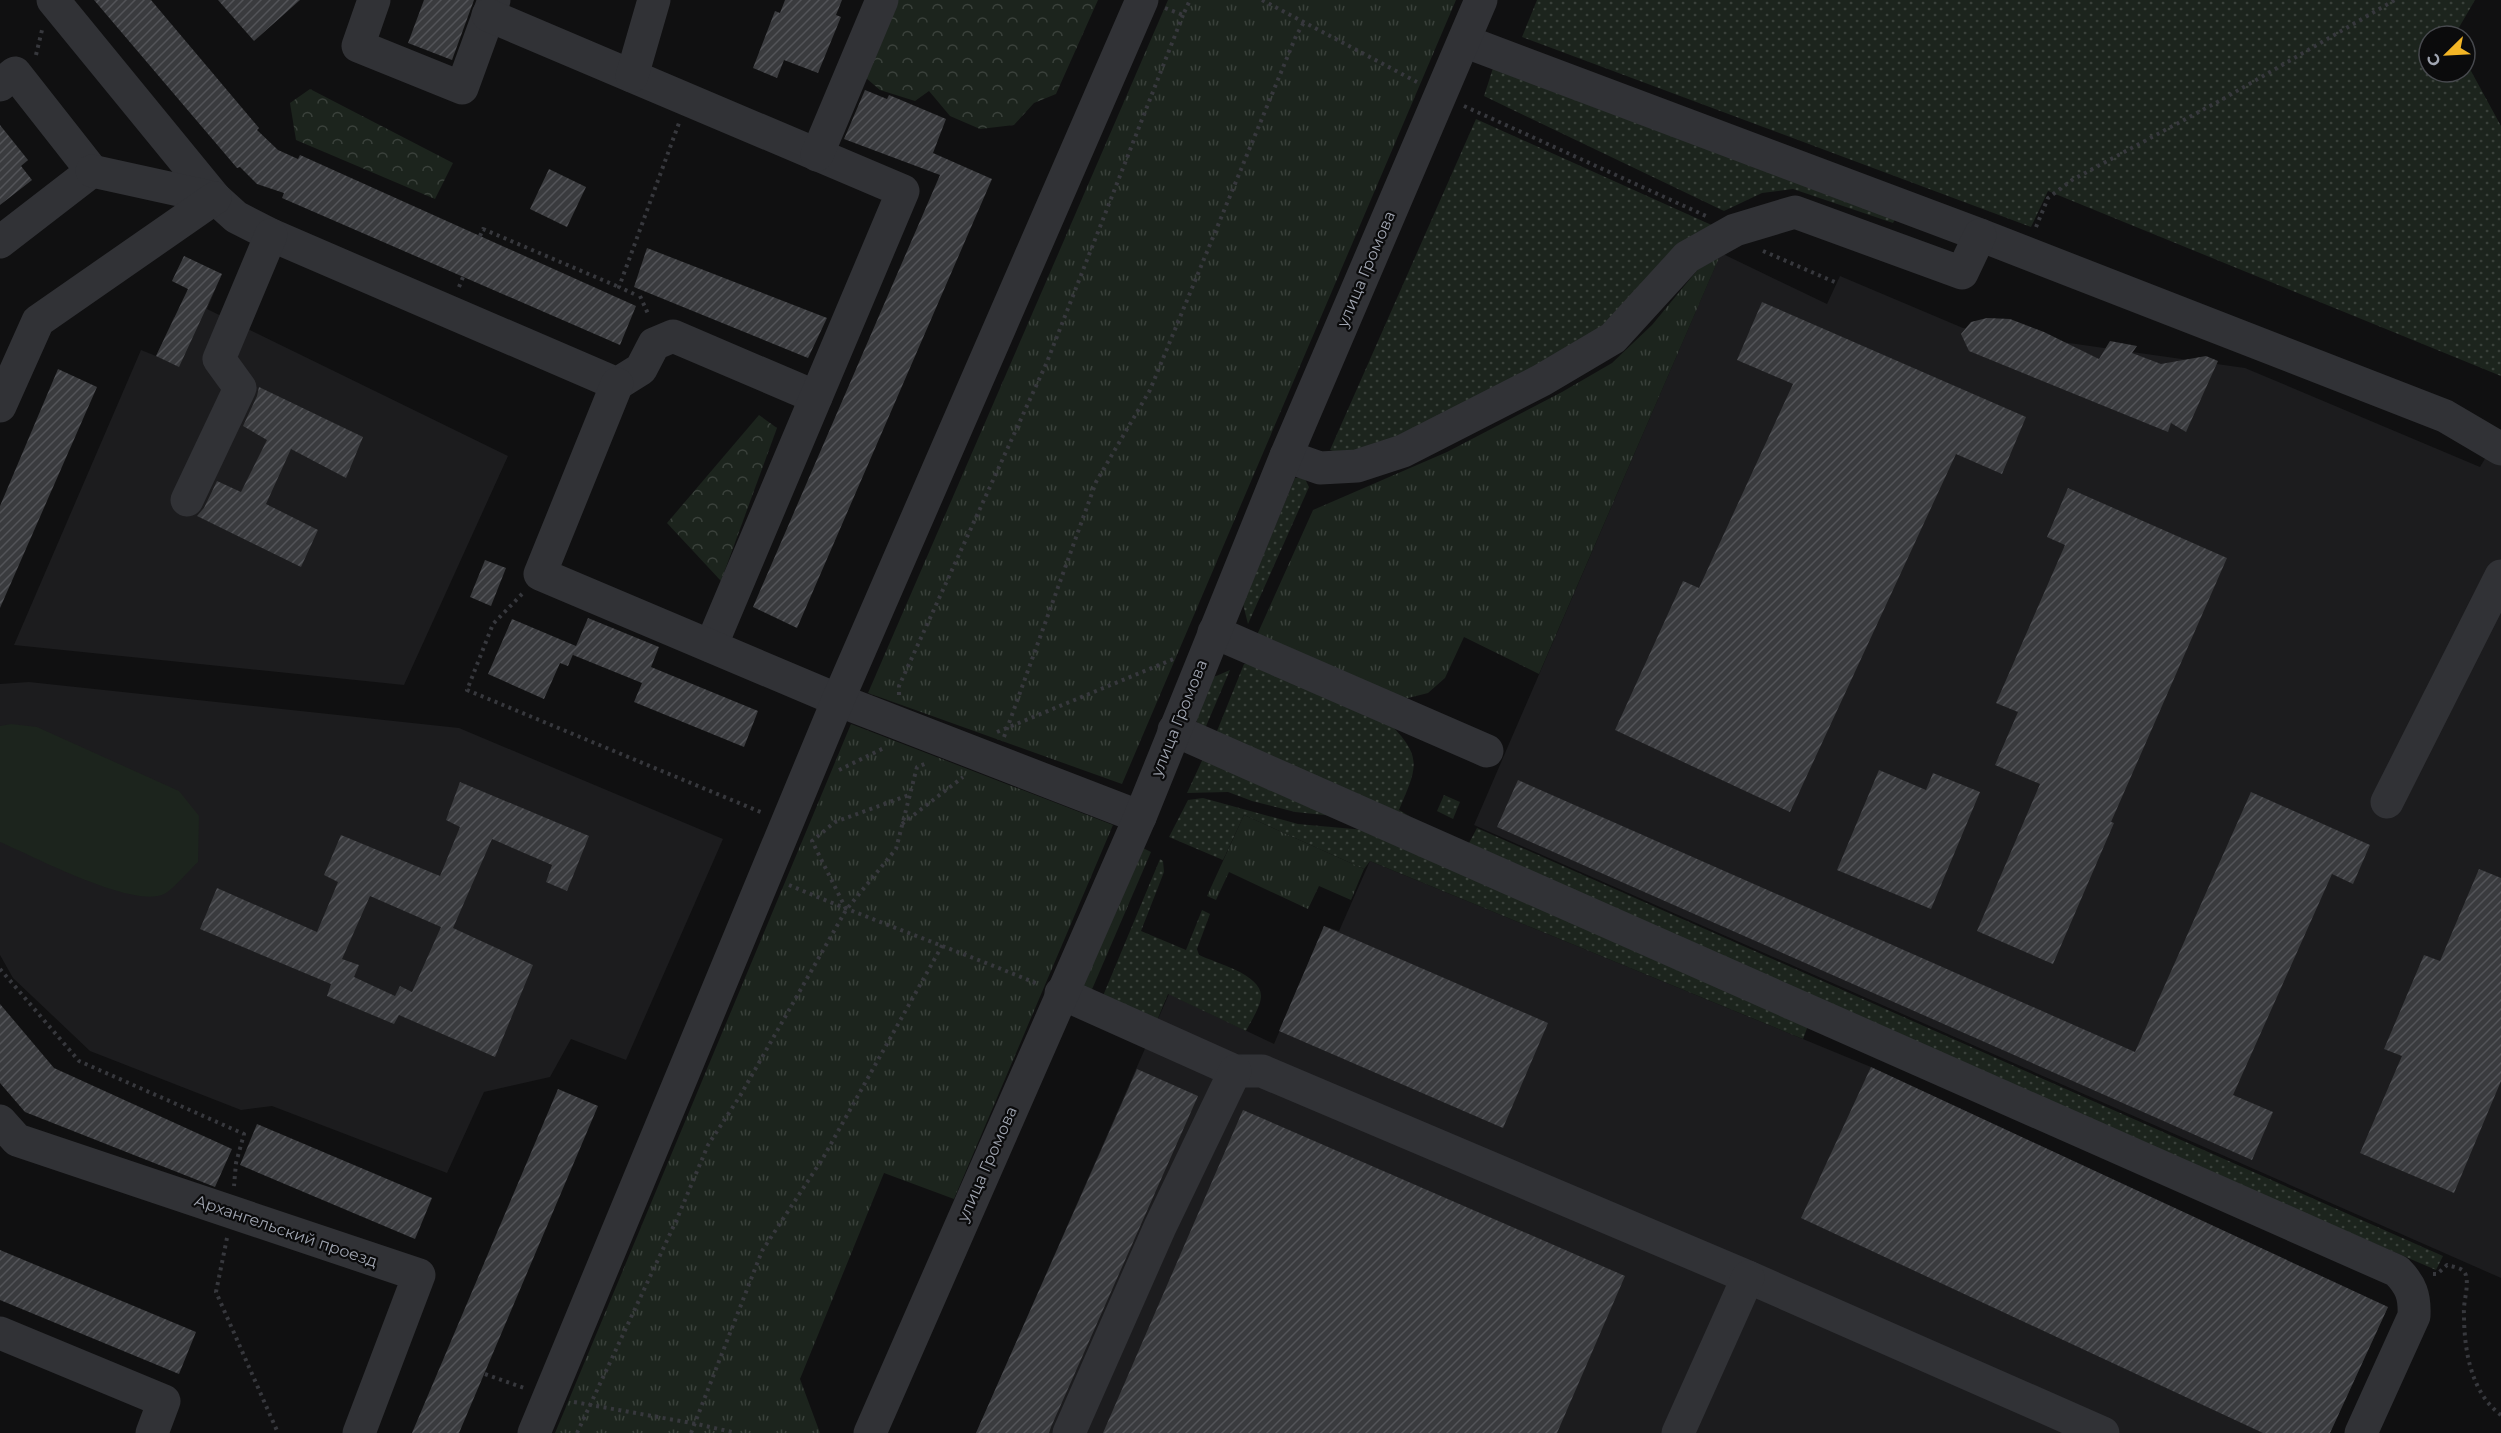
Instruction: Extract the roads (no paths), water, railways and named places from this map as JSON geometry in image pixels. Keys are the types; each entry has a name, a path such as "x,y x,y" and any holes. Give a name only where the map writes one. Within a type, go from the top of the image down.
{"street":[{"path":"374,0 358,46 462,88 491,8 632,76 903,191 711,646"},
{"path":"632,76 654,0"},
{"path":"817,155 882,0"},
{"name":"улица Громова","path":"870,1433 1140,817 1286,456 1481,0"},
{"path":"534,1433 838,700 1150,2"},
{"path":"48,13 215,198 236,217 271,235 617,384"},
{"path":"1464,41 1980,235 2445,416 2501,449"},
{"path":"11,83 92,171 215,198"},
{"path":"0,242 92,171"},
{"path":"0,406 38,321 215,198"},
{"path":"1286,456 1320,468 1357,466 1403,451 1542,380 1613,338 1687,257 1736,230 1795,212 1962,273 1980,235"},
{"path":"187,500 240,388 219,359 271,235"},
{"path":"816,397 673,336 654,344 641,369 617,384 540,574 838,700 1140,817"},
{"path":"2387,802 2501,576"},
{"path":"1211,638 1487,751"},
{"path":"1174,730 2397,1271 2410,1284 2415,1300 2414,1316 2361,1433"},
{"path":"1061,993 1234,1071 1262,1071 1748,1277 2103,1433"},
{"path":"1069,1433 1160,1227 1234,1071"},
{"name":"Архангельский проезд","path":"6,1137 419,1275 359,1433"},
{"path":"1678,1433 1748,1277"},
{"path":"0,1333 164,1401 152,1433"}]}
